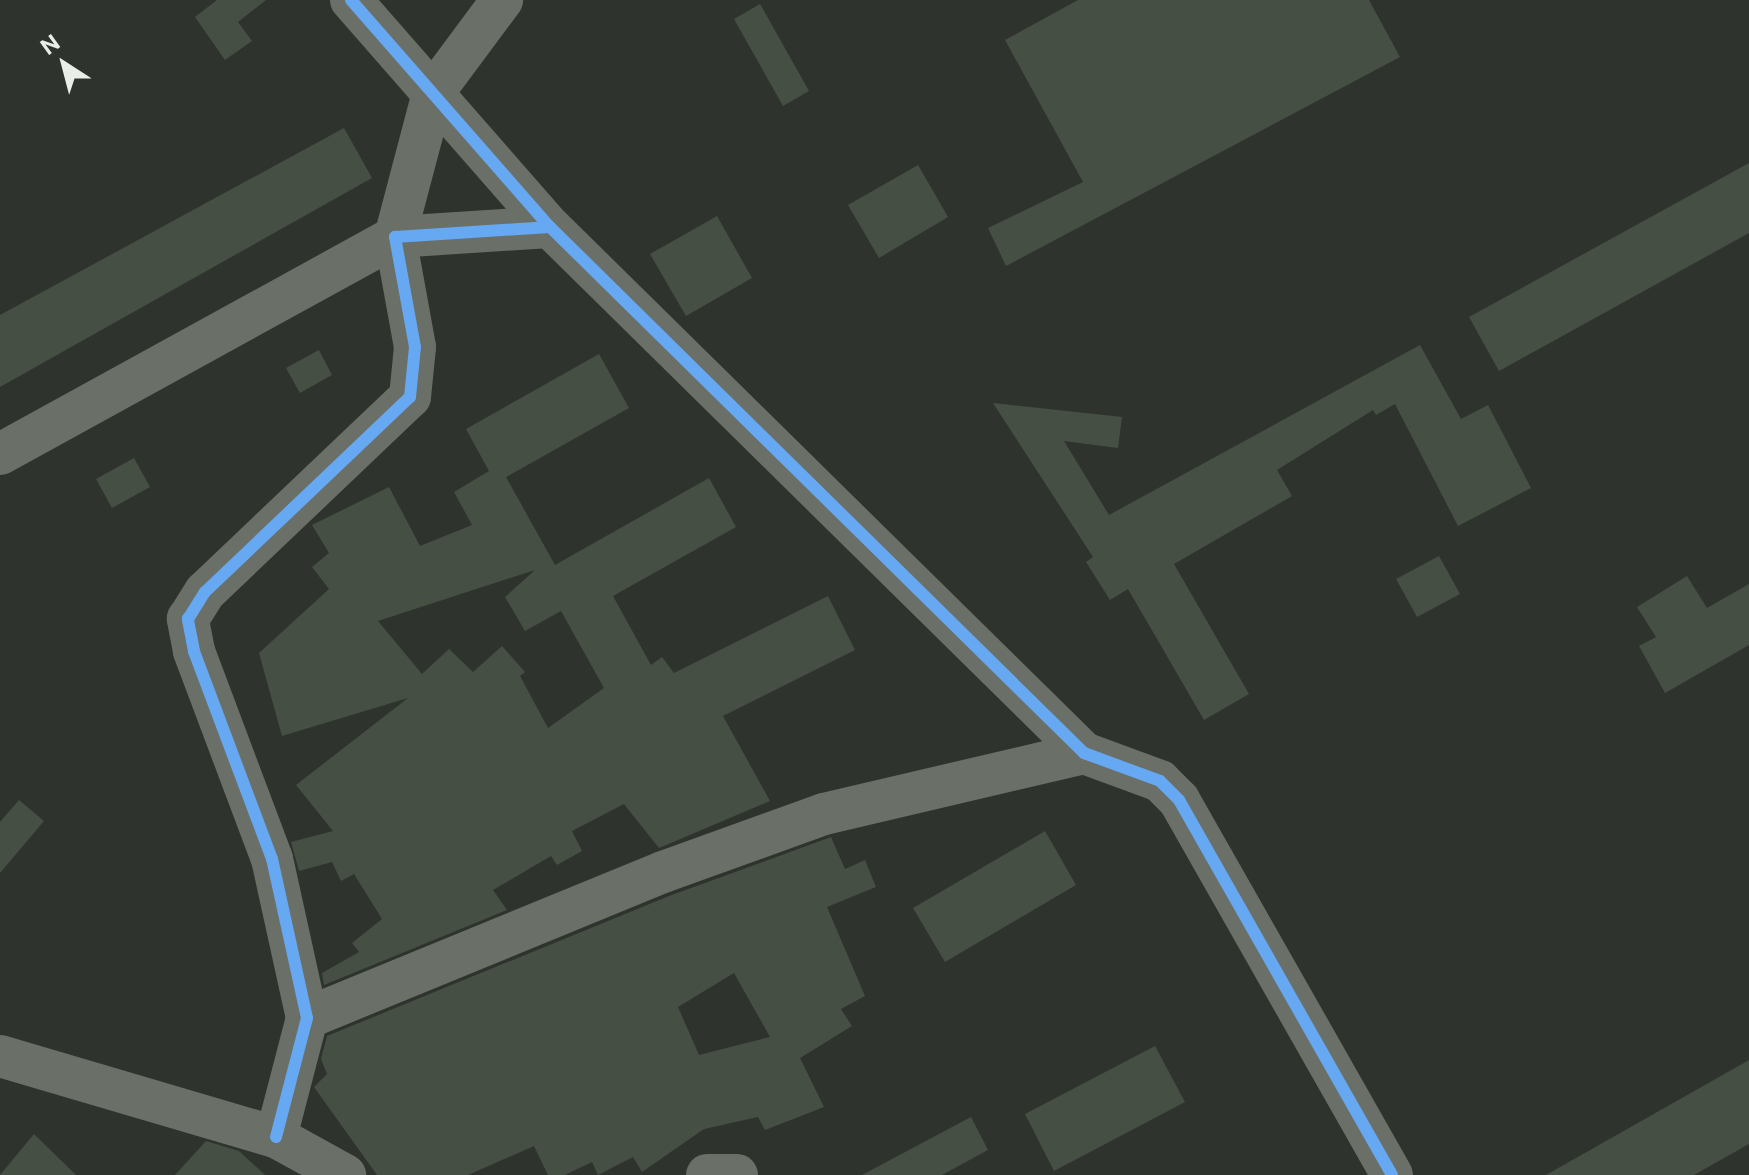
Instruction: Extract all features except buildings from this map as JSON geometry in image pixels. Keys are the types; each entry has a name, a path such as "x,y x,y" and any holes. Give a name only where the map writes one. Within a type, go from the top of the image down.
{"street":[{"path":"351,0 550,227 1084,753 1160,781 1179,800 1392,1175"},
{"path":"276,1137 307,1018 272,859 194,651 188,619 205,592 410,397 415,347 395,237 433,93 502,0"},
{"path":"0,454 395,237 550,227"},
{"path":"307,1018 663,872 824,814 1084,753"},
{"path":"0,1056 276,1137 345,1175"},
{"path":"707,1175 737,1175"}],"cycle path":[{"path":"351,0 550,227 1084,753 1160,781 1179,800 1392,1175"},
{"path":"276,1137 307,1018 272,859 194,651 188,619 205,592 410,397 415,347 395,237 550,227"}]}
